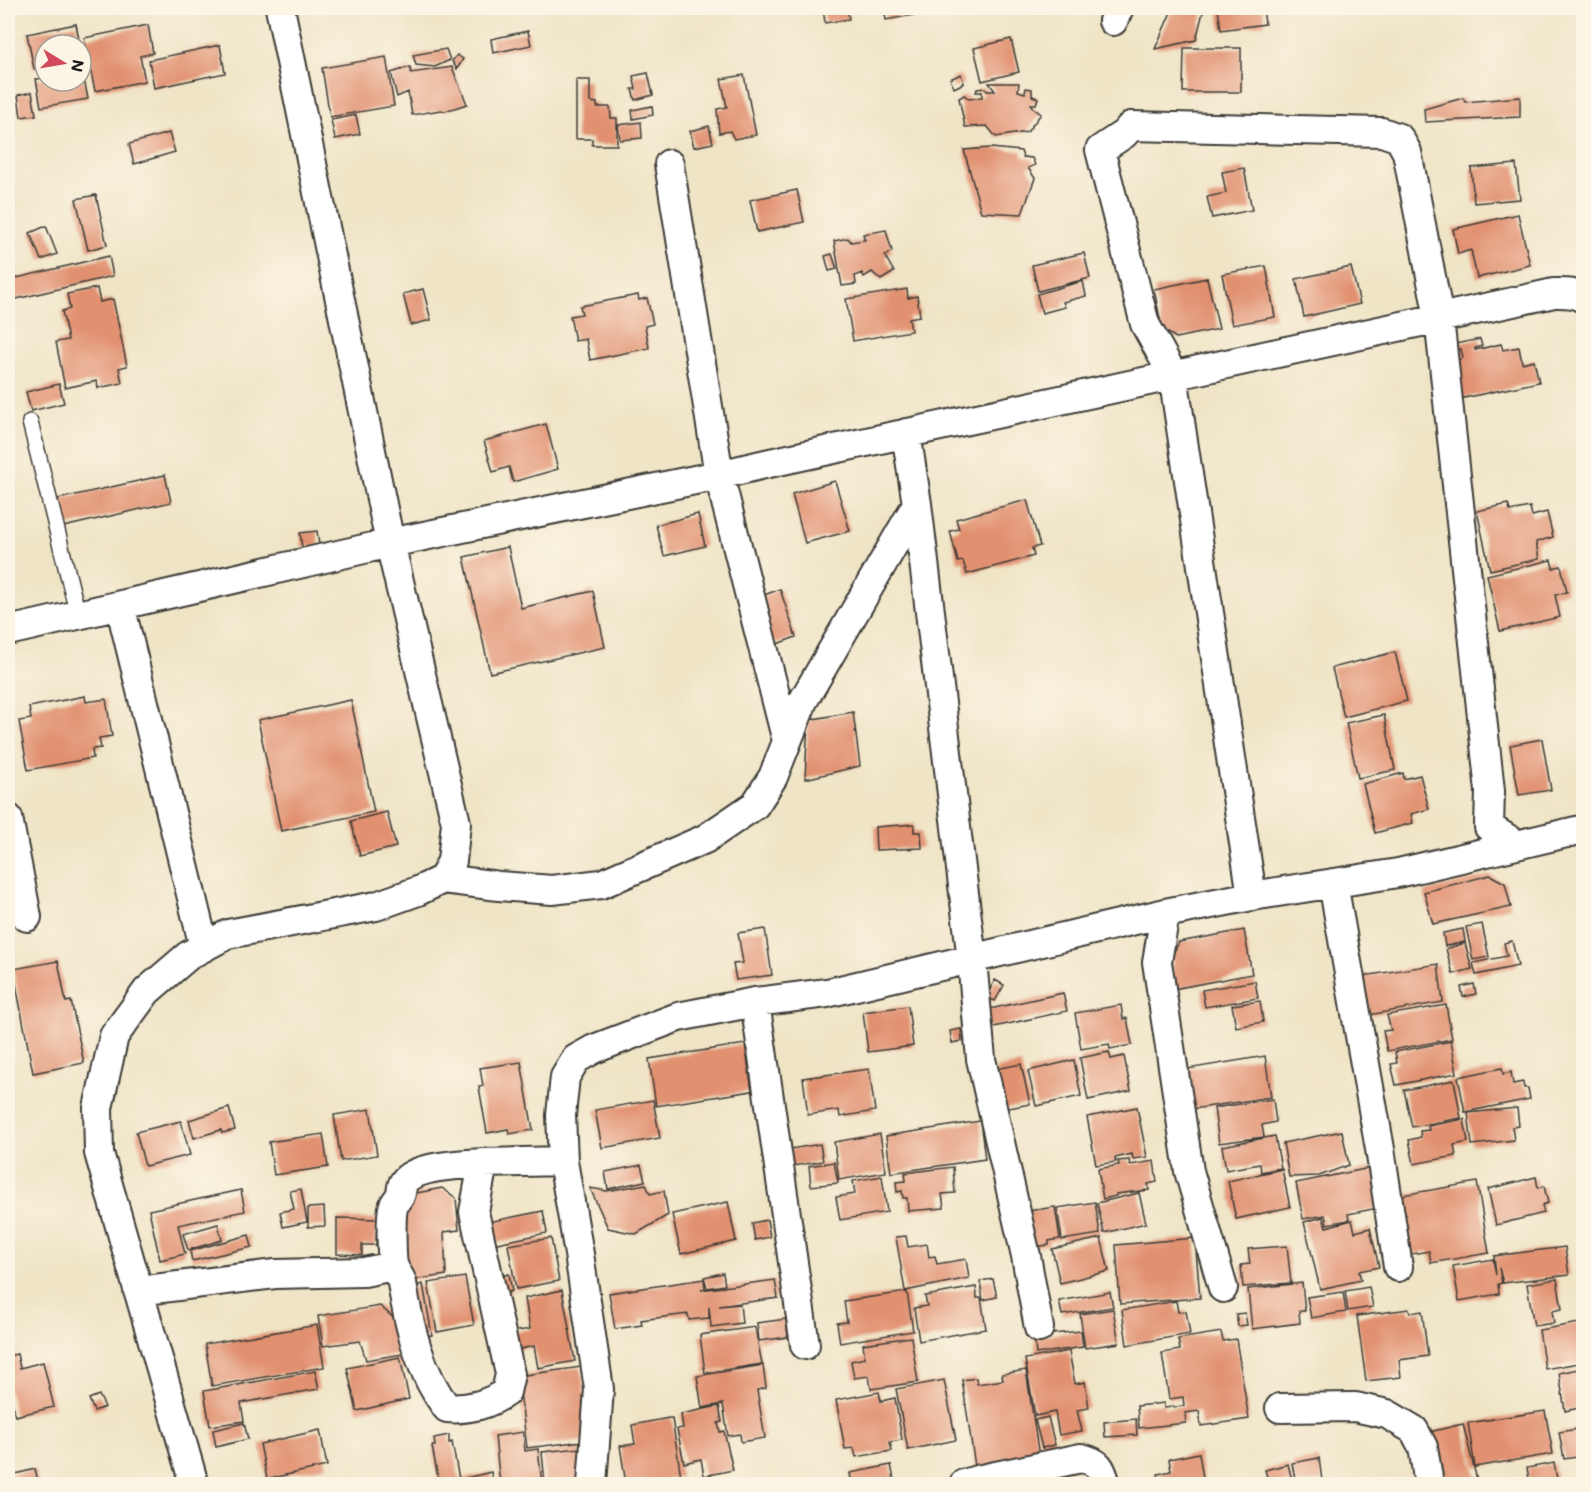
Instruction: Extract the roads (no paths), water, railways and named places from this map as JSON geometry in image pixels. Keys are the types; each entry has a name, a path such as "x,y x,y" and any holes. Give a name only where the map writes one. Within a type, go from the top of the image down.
{"street":[{"path":"280,8 390,543 456,824 452,861 443,879"},
{"path":"1252,896 1173,375 1145,324 1100,150 1124,134 1131,126 1382,132 1400,138 1407,152 1438,318 1490,791 1490,827 1516,844"},
{"path":"669,164 718,475 787,741"},
{"path":"8,632 390,543 718,475 1554,293 1582,296"},
{"path":"906,433 917,504 972,960 981,1059 1026,1256 1039,1328"},
{"path":"194,1485 99,1153 98,1108 114,1036 147,991 189,955 228,934 376,906 443,879 552,890 601,884 705,839 754,805 772,777 804,701 917,504"},
{"path":"120,605 204,947"},
{"path":"8,818 27,917"},
{"path":"592,1485 599,1389 563,1161 561,1115 565,1077 576,1059 594,1049 678,1017 755,1002 827,993 1165,913 1252,896 1398,873 1584,829"},
{"path":"1333,884 1380,1149 1398,1267"},
{"path":"1165,913 1157,962 1189,1172 1223,1288"},
{"path":"755,1002 805,1345"},
{"path":"483,1163 474,1212 510,1374 506,1392 496,1399 462,1410 447,1408 438,1396 416,1347 402,1280 393,1266 393,1206 400,1196 404,1182 413,1175 429,1169 483,1163 563,1161"},
{"path":"138,1291 276,1274 364,1272 393,1266"},
{"path":"1280,1407 1354,1407 1387,1413 1414,1430 1423,1447 1429,1485"},
{"path":"964,1485 977,1480 1081,1458 1092,1460 1102,1470 1106,1485"}],"lane":[{"path":"30,422 78,615"}]}
